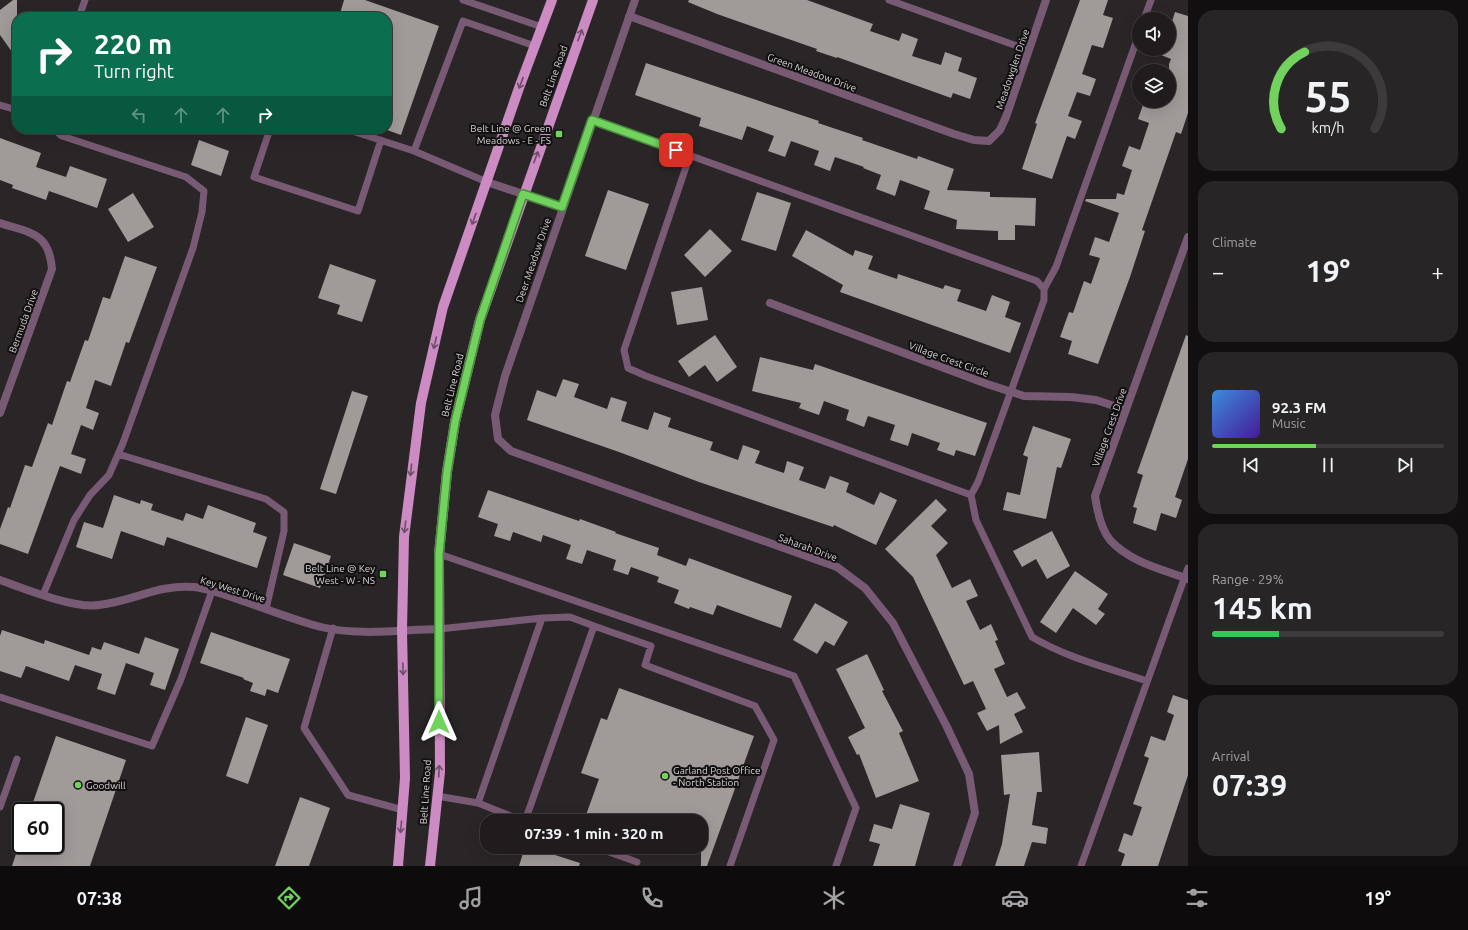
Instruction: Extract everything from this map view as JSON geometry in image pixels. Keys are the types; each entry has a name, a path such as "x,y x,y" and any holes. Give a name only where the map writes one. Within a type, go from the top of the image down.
{"main road":[{"name":"Belt Line Road","path":"398,866 405,778 402,630 404,537 421,403 444,307 552,0"},
{"name":"Belt Line Road","path":"430,866 440,772 439,554 447,472 457,415 480,320 523,194 593,0"}],"street":[{"name":"Deer Meadow Drive","path":"498,439 495,415 505,376 592,120 635,0"},
{"name":"Meadowglen Drive","path":"989,141 1000,130 1006,117 1046,0"},
{"name":"Green Meadow Drive","path":"629,16 954,134 974,140 989,141"},
{"path":"487,182 562,207"},
{"name":"Bermuda Drive","path":"0,223 39,236 51,254 52,269 0,413"},
{"name":"Village Crest Drive","path":"1186,578 1134,559 1110,540 1099,517 1095,496 1188,237"},
{"name":"Village Crest Circle","path":"770,303 1024,396 1072,397 1096,400 1126,410"},
{"name":"Saharah Drive","path":"498,439 511,451 836,567 865,588 894,623 947,727 969,774 975,813 957,866"},
{"name":"Key West Drive","path":"0,580 43,595 97,606 122,601 171,586 195,587 212,591 294,619 348,631 439,629"}],"lane":[{"path":"81,12 85,0"},
{"path":"463,0 542,27"},
{"path":"889,0 1028,50"},
{"path":"1147,12 1151,0"},
{"path":"414,151 463,21 535,46"},
{"path":"1132,54 1056,267 1044,289 1044,300 1012,392 978,482 971,495 976,520 1032,637 1045,645 1147,681"},
{"path":"0,105 12,109"},
{"path":"592,120 1037,281 1044,289"},
{"path":"43,595 74,520 90,495 109,475 118,454 193,248 202,212 204,191 186,177 60,134"},
{"path":"268,134 254,177 358,210 381,140"},
{"path":"362,134 414,151 487,182"},
{"path":"690,156 624,350 628,368 646,376 971,495"},
{"path":"118,454 266,499 284,512 284,531 266,609"},
{"path":"439,554 794,676 856,808 836,866"},
{"path":"1081,866 1147,681 1186,578 1188,568"},
{"path":"0,697 152,746 181,679 212,591"},
{"path":"439,629 542,618 570,617 651,646 645,665 755,706 774,740 730,866"},
{"path":"478,803 542,618"},
{"path":"527,814 594,626"},
{"path":"333,628 304,728 348,795 403,810"},
{"path":"0,807 17,759"},
{"path":"437,796 478,803 506,814"},
{"path":"615,854 637,862"}],"building":[{"path":"13,0 17,0 17,12 12,12 12,52 0,35 0,10"},
{"path":"344,0 365,0 439,26 401,135 392,132 392,12 340,12"},
{"path":"689,0 807,0 873,24 870,31 899,41 902,33 918,39 912,56 941,65 945,52 962,58 958,71 977,78 970,99 953,93 951,98 837,57 816,51 817,49 717,14 688,2"},
{"path":"1080,0 1108,0 1103,15 1113,18 1103,48 1092,45 1082,74 1096,79 1090,96 1077,92 1068,116 1082,121 1075,139 1067,136 1052,179 1022,169 1037,124 1035,123"},
{"path":"1176,12 1188,16 1188,113 1181,134 1176,132 1142,230 1145,231 1130,277 1098,364 1068,354 1072,341 1060,337 1069,312 1073,313 1084,281 1091,284 1100,258 1089,255 1095,237 1109,242 1119,213 1085,201 1086,199 1116,199 1117,193 1124,195 1132,170 1122,166 1129,146 1140,150 1149,123 1138,119 1142,108 1176,108 1176,64 1169,64 1171,59 1164,56 1176,56"},
{"path":"646,63 819,121 818,123 863,138 862,140 917,159 918,156 954,169 947,190 990,192 990,197 1036,198 1035,226 1015,225 1015,240 998,240 998,231 956,229 957,220 924,209 930,191 900,180 895,196 876,189 881,175 863,168 864,167 835,157 830,171 814,165 819,151 791,141 785,157 768,151 774,136 747,126 742,140 699,126 701,118 635,95"},
{"path":"0,138 41,153 36,167 66,177 70,166 107,179 97,208 49,191 46,200 12,188 13,185 0,180"},
{"path":"199,140 229,151 221,176 191,165"},
{"path":"608,190 649,204 626,270 585,256"},
{"path":"757,192 791,203 776,251 741,240"},
{"path":"133,193 154,227 128,242 108,209"},
{"path":"710,229 732,251 705,277 684,255"},
{"path":"806,230 853,256 855,250 873,256 868,269 897,279 898,274 943,289 945,285 961,290 957,301 986,311 992,295 1010,302 1005,317 1021,323 1010,353 840,292 843,285 792,256"},
{"path":"125,256 157,267 129,343 126,342 111,386 95,380 86,408 99,413 93,430 81,425 71,454 86,459 81,474 60,466 28,554 0,544 0,529 8,507 10,508 25,465 32,467 48,423 52,425 67,381 70,382 85,340 88,341 103,297 110,299"},
{"path":"330,264 376,280 362,322 337,314 340,305 318,298"},
{"path":"702,287 708,320 677,325 671,292"},
{"path":"715,335 737,367 717,382 705,365 689,377 678,361"},
{"path":"1186,335 1188,336 1188,459 1175,497 1182,500 1176,518 1161,513 1156,531 1133,523 1137,508 1133,507 1143,475 1137,473"},
{"path":"760,357 813,370 815,364 987,423 975,456 956,450 954,456 937,450 940,443 912,433 908,446 890,440 895,425 868,416 864,427 846,420 849,410 824,401 819,415 799,408 801,403 752,391"},
{"path":"563,379 579,384 574,397 607,409 611,397 627,402 621,421 648,430 654,412 671,418 668,427 713,442 710,450 738,460 743,445 760,451 755,463 784,473 787,461 804,467 799,480 825,489 830,476 849,483 846,492 874,505 880,492 897,500 876,545 834,525 833,527 699,482 527,420 537,390 556,397"},
{"path":"352,391 368,396 336,494 320,489"},
{"path":"1033,426 1071,439 1061,468 1057,467 1046,519 1003,510 1007,492 1020,495 1028,457 1023,455"},
{"path":"488,490 579,521 580,519 659,548 657,555 686,566 689,558 792,596 781,628 717,605 713,615 690,607 689,609 674,603 679,590 657,582 659,577 631,567 628,575 613,570 616,560 587,550 582,564 566,559 571,545 543,535 541,542 513,532 510,541 494,536 498,524 478,517"},
{"path":"114,495 140,504 141,500 153,504 151,510 183,521 186,513 203,519 208,505 256,523 253,532 267,537 257,568 167,537 164,546 121,531 112,559 76,547 84,522 103,528"},
{"path":"936,499 947,510 931,526 948,543 936,555 952,588 970,579 978,596 966,601 980,630 991,624 998,640 995,641 1005,664 994,669 1007,697 1017,692 1026,708 1014,714 1023,732 1000,744 999,725 987,731 977,713 986,709 973,681 964,685 913,577 885,549"},
{"path":"1052,531 1070,566 1047,579 1036,559 1022,567 1013,551"},
{"path":"294,543 331,556 320,588 283,575"},
{"path":"1075,571 1108,594 1098,609 1105,614 1096,625 1073,608 1056,633 1040,622"},
{"path":"815,603 848,622 834,646 825,641 817,654 793,640"},
{"path":"2,630 44,644 45,640 89,655 92,647 101,650 104,642 139,654 145,637 179,649 165,690 150,685 154,673 126,663 115,695 97,689 102,674 75,665 69,681 26,666 21,678 0,671 0,636"},
{"path":"211,632 290,659 278,693 267,689 265,696 250,691 253,683 243,679 244,678 200,663"},
{"path":"867,654 884,690 882,691 903,731 899,733 919,781 876,798 859,754 857,755 848,737 865,728 836,669"},
{"name":"Garland Post Office - North Station","path":"619,688 754,736 707,866 701,866 701,854 708,854 708,814 586,814 599,779 581,773 601,718 607,720"},
{"path":"1173,695 1188,700 1188,775 1158,866 1121,866 1125,854 1118,851 1124,833 1132,836 1142,807 1133,804 1149,758 1144,756 1151,736 1165,741 1174,715 1167,712"},
{"path":"246,717 268,725 248,784 226,776"},
{"name":"Goodwill","path":"56,736 126,760 90,866 12,866 16,854 64,854 64,802 33,802"},
{"path":"1039,752 1042,792 1037,792 1032,825 1048,828 1046,844 1032,842 1024,866 995,866 1002,844 1010,794 1004,795 1001,755"},
{"path":"300,797 330,808 309,866 275,866"},
{"path":"900,804 930,813 915,866 873,866 880,844 869,841 874,824 892,829"},
{"path":"523,854 552,854 580,863 579,866 519,866"}],"place":[{"name":"Belt Line @ Green Meadows - E - FS","path":"559,134"},
{"name":"Belt Line @ Key West - W - NS","path":"383,574"},
{"name":"Garland Post Office - North Station","path":"665,776"},
{"name":"Goodwill","path":"78,785"}],"route":[{"path":"439,722 439,554 443,530 447,472 455,422 480,320 523,194 562,207 592,120 676,150"}]}
